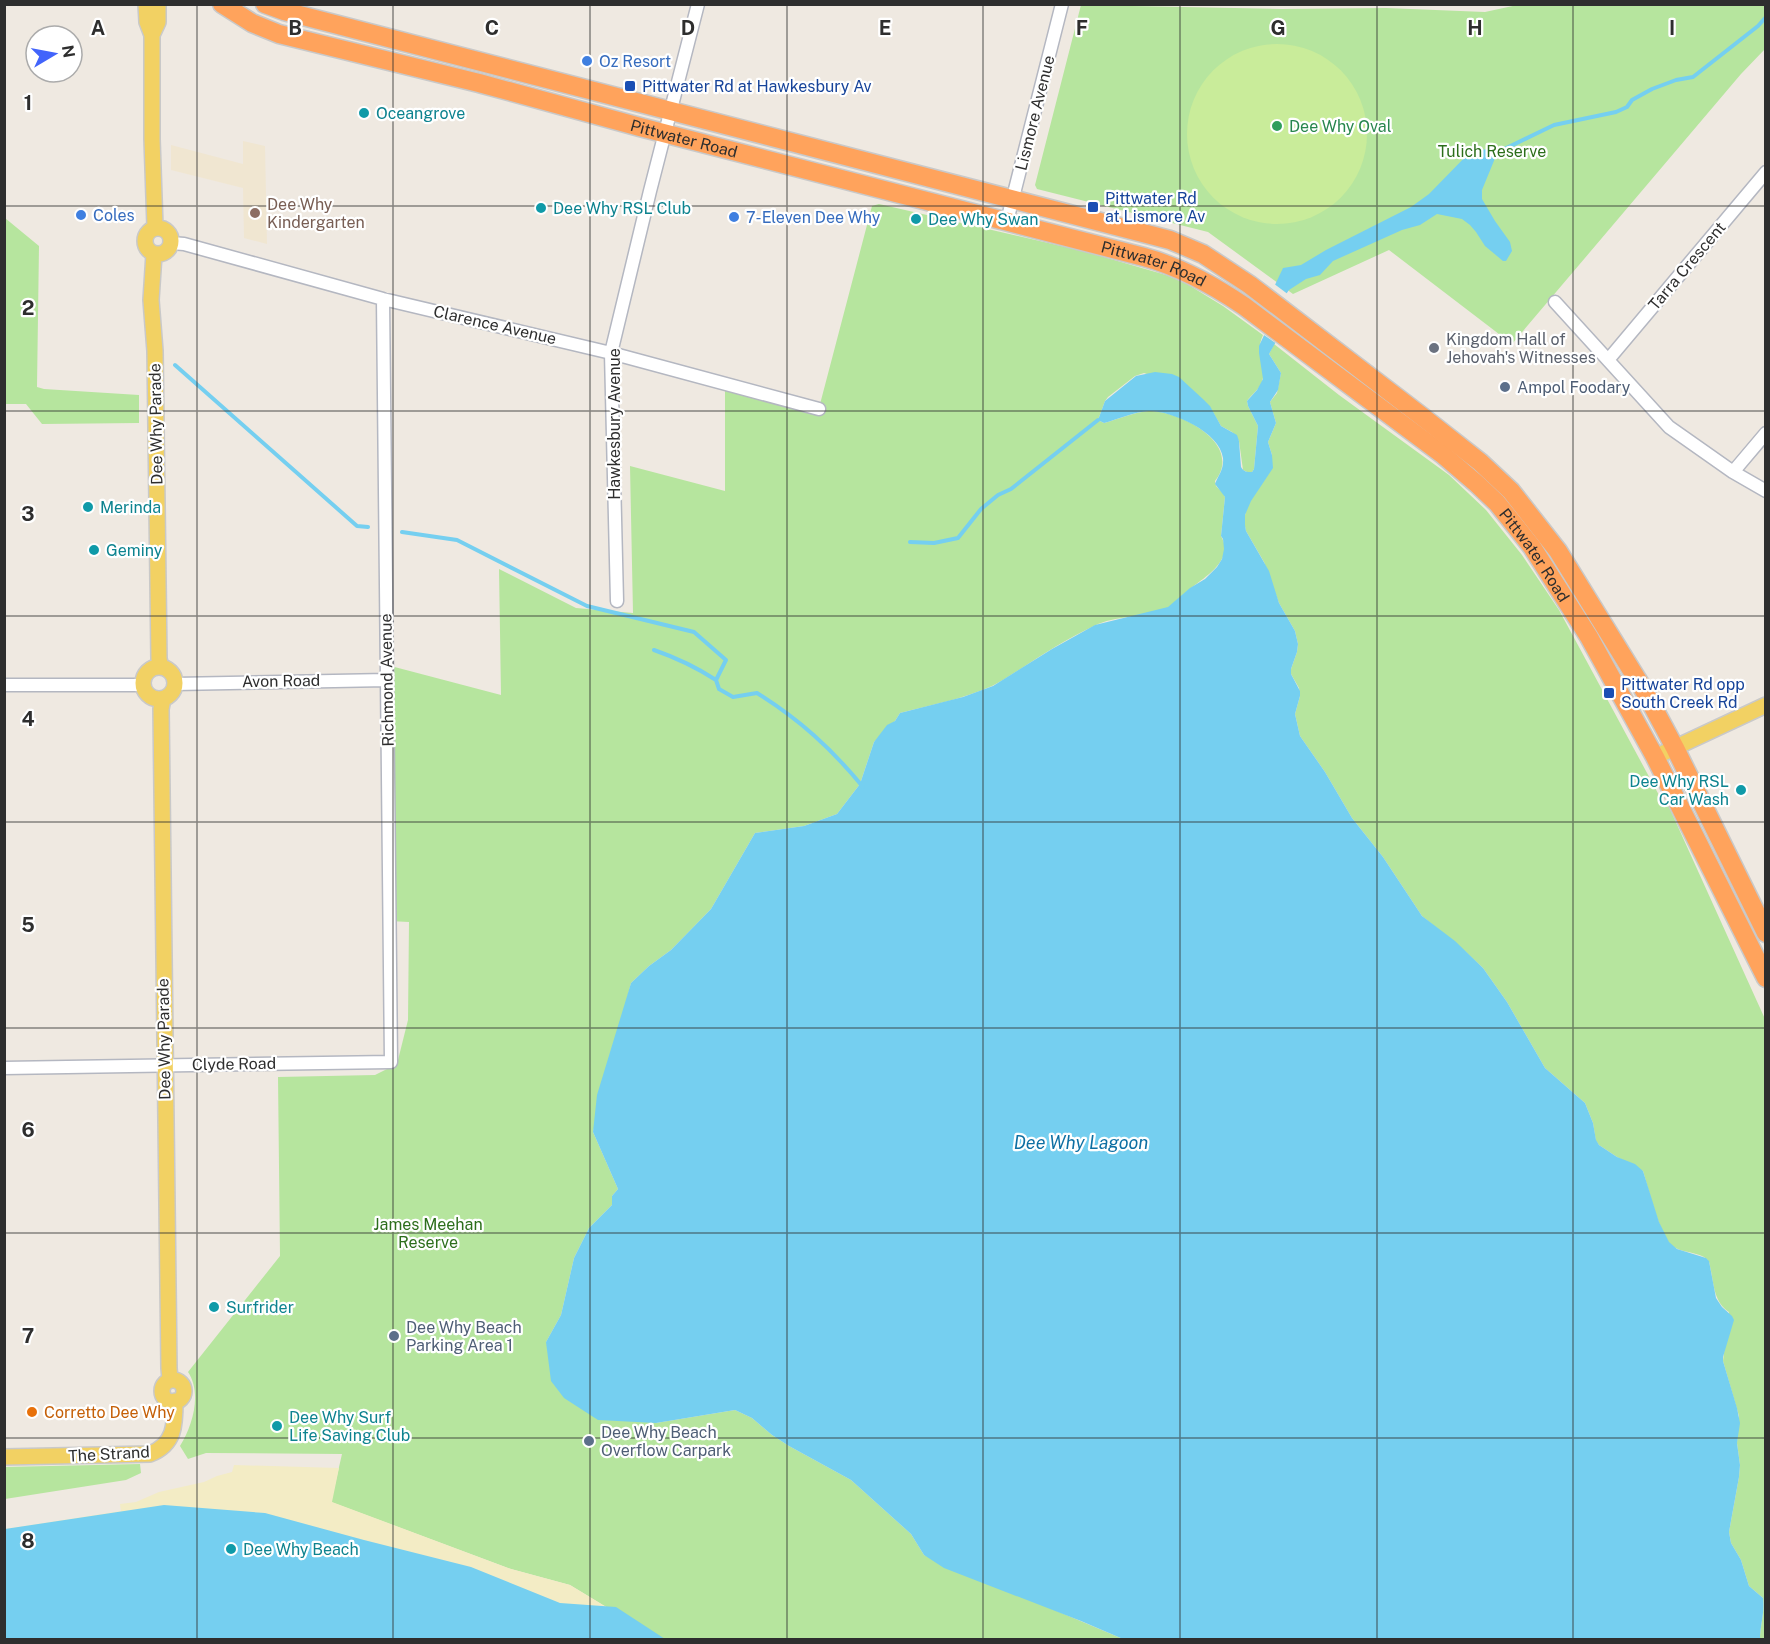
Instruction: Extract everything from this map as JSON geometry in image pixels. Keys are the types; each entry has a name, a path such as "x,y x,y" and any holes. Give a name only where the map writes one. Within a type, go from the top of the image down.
{"highway":[{"name":"Pittwater Road","path":"222,4 252,23 279,34 479,82 1170,265 1215,287 1244,306 1442,454 1497,503 1532,547 1589,637 1655,757 1766,978"},
{"name":"Pittwater Road","path":"265,4 284,11 670,112 1170,240 1210,258 1286,311 1441,431 1498,477 1511,491 1558,551 1645,692 1766,933"}],"main road":[{"path":"146,4 147,22 152,35 155,227"},
{"path":"152,35 158,22 158,4"},
{"path":"155,227 170,234 171,243 167,251 159,254 154,254 147,249 145,240 147,232 155,227"},
{"name":"Dee Why Parade","path":"154,254 151,308 155,351 159,659 161,667"},
{"path":"161,667 173,675 175,684 172,694 163,699 152,698 144,690 146,673 153,668 161,667"},
{"name":"Dee Why Parade","path":"163,699 160,709 170,1380 163,1386 162,1393 165,1399 175,1401"},
{"path":"1655,757 1766,705"},
{"name":"The Strand","path":"4,1457 150,1454 160,1450 171,1436 175,1401"}],"street":[{"name":"Hawkesbury Avenue","path":"617,601 611,353 698,4"},
{"name":"Lismore Avenue","path":"1007,221 1062,4"},
{"name":"Tarra Crescent","path":"1608,360 1766,172"},
{"name":"Clarence Avenue","path":"171,243 184,244 383,298 611,353 819,409"},
{"name":"Richmond Avenue","path":"383,298 391,1062"},
{"path":"1555,302 1669,427 1733,472 1766,491"},
{"path":"1733,472 1766,433"},
{"name":"Avon Road","path":"175,684 387,680"},
{"path":"4,685 143,685"},
{"name":"Clyde Road","path":"4,1068 391,1062"}],"shaded area":[{"name":"Dee Why Kindergarten","path":"243,141 265,146 267,244 244,238 243,188 171,170 171,145 243,164"}],"green space":[{"name":"Tulich Reserve","path":"1522,4 1765,5 1765,49 1741,74 1512,344 1389,250 1293,294 1208,232 1037,189 1035,185 1081,5 1281,9 1386,8 1485,12"},
{"name":"Dee Why Oval","path":"1277,44 1311,51 1327,59 1341,70 1352,84 1360,100 1367,134 1360,168 1352,184 1341,198 1327,209 1311,217 1277,224 1243,217 1227,209 1213,198 1202,184 1194,168 1187,134 1194,100 1202,84 1213,70 1227,59 1243,51"},
{"name":"James Meehan Reserve","path":"879,204 1083,251 1166,275 1187,284 1223,306 1263,335 1260,348 1262,382 1247,401 1258,426 1254,469 1252,472 1243,470 1239,441 1232,432 1221,426 1210,407 1191,389 1144,373 1135,376 1108,397 1098,420 1104,423 1132,414 1149,411 1162,412 1192,423 1215,443 1221,454 1222,467 1215,481 1216,486 1225,497 1221,536 1224,553 1216,567 1165,609 1102,622 1065,641 981,691 900,713 874,742 860,784 837,814 804,826 755,833 711,909 671,950 631,983 593,1132 618,1189 612,1196 612,1205 589,1228 574,1258 561,1315 546,1342 656,1423 735,1410 752,1418 789,1446 851,1480 911,1534 924,1555 1123,1639 659,1639 570,1585 511,1569 331,1502 342,1454 206,1453 188,1459 180,1446 189,1429 194,1409 194,1389 188,1372 280,1256 278,1077 375,1075 397,1064 408,1020 409,922 389,921 387,665 501,695 499,569 576,608 633,613 630,466 725,491 725,384 819,408 872,206"},
{"path":"5,218 39,246 37,387 139,395 139,423 42,424 26,404 5,404"},
{"path":"1274,344 1339,395 1449,475 1486,510 1522,555 1559,610 1660,797 1669,807 1765,1019 1765,1639 1760,1639 1763,1598 1749,1586 1741,1560 1731,1543 1729,1532 1739,1477 1737,1443 1739,1416 1723,1361 1729,1312 1721,1304 1716,1294 1709,1262 1702,1256 1675,1248 1667,1240 1643,1171 1599,1145 1585,1103 1545,1068 1507,1002 1483,968 1422,916 1383,857 1352,818 1325,772 1300,736 1295,714 1300,696 1299,688 1291,674 1298,644 1295,631 1279,603 1264,562 1246,531 1244,521 1246,510 1272,455 1268,442 1276,423 1270,402 1277,393 1281,373 1269,354"},
{"path":"140,1464 141,1473 126,1480 5,1499 5,1467"}],"sand":[{"path":"234,1465 339,1468 332,1502 511,1569 570,1585 659,1639 5,1529 121,1511 120,1504 136,1502 159,1492 204,1482 232,1472"}],"water":[{"name":"Dee Why Lagoon","path":"1487,149 1498,151 1482,190 1482,199 1510,242 1512,251 1506,261 1485,246 1476,232 1462,219 1437,214 1420,225 1402,230 1333,261 1320,275 1306,279 1289,290 1284,297 1277,340 1269,354 1281,373 1278,390 1270,402 1276,423 1268,442 1273,468 1251,501 1245,515 1246,531 1269,571 1279,603 1295,631 1298,644 1291,674 1300,691 1295,714 1300,736 1325,772 1352,818 1383,857 1422,916 1455,941 1483,968 1507,1002 1545,1068 1585,1103 1599,1145 1617,1157 1635,1164 1643,1171 1659,1222 1669,1242 1677,1249 1709,1261 1716,1298 1734,1320 1723,1357 1740,1423 1737,1443 1739,1477 1729,1532 1731,1543 1741,1560 1749,1586 1763,1598 1760,1639 1123,1639 944,1568 924,1555 911,1534 851,1480 789,1446 752,1418 735,1410 656,1423 598,1420 564,1398 551,1381 546,1342 561,1315 574,1258 589,1228 612,1205 612,1196 618,1189 593,1132 597,1095 631,983 671,950 711,909 755,833 804,826 837,814 860,784 874,742 900,713 963,697 993,686 1095,625 1168,607 1190,588 1205,579 1217,567 1224,549 1221,536 1225,497 1215,484 1223,465 1220,449 1213,440 1194,425 1159,412 1137,413 1104,423 1098,420 1105,401 1136,376 1155,372 1179,377 1210,406 1221,426 1237,435 1241,467 1243,470 1252,472 1258,426 1247,401 1263,379 1259,346 1266,331 1274,287 1283,268 1301,265 1411,207 1429,194 1470,152"},
{"name":"Dee Why Beach","path":"164,1505 265,1513 471,1567 560,1603 616,1607 665,1639 5,1639 5,1529"}],"pier":[{"path":"1273,283 1289,295 1280,316 1280,333 1277,344 1261,333 1263,308"}],"waterway":[{"path":"1494,154 1554,125 1616,112 1652,89 1676,80 1693,77 1758,26 1766,17"},
{"path":"175,365 357,526 368,527"},
{"path":"910,542 934,543 958,538 981,509 998,495 1011,489 1098,420"},
{"path":"402,532 457,540 587,606 694,632 726,660 716,680 719,689 733,697 757,693 773,703 814,736 863,787"},
{"path":"654,650 686,663 716,680"}],"place":[{"name":"Oz Resort","path":"587,61"},
{"name":"Pittwater Rd at Hawkesbury Av","path":"630,86"},
{"name":"Oceangrove","path":"364,113"},
{"name":"Dee Why Oval","path":"1277,126"},
{"name":"Pittwater Rd at Lismore Av","path":"1093,207"},
{"name":"Dee Why RSL Club","path":"541,208"},
{"name":"Dee Why Kindergarten","path":"255,213"},
{"name":"Coles","path":"81,215"},
{"name":"7-Eleven Dee Why","path":"734,217"},
{"name":"Dee Why Swan","path":"916,219"},
{"name":"Kingdom Hall of Jehovah's Witnesses","path":"1434,348"},
{"name":"Ampol Foodary","path":"1505,387"},
{"name":"Merinda","path":"88,507"},
{"name":"Geminy","path":"94,550"},
{"name":"Pittwater Rd opp South Creek Rd","path":"1609,693"},
{"name":"Dee Why RSL Car Wash","path":"1741,790"},
{"name":"Surfrider","path":"214,1307"},
{"name":"Dee Why Beach Parking Area 1","path":"394,1336"},
{"name":"Corretto Dee Why","path":"32,1412"},
{"name":"Dee Why Surf Life Saving Club","path":"277,1426"},
{"name":"Dee Why Beach Overflow Carpark","path":"589,1441"},
{"name":"Dee Why Beach","path":"231,1549"}]}
